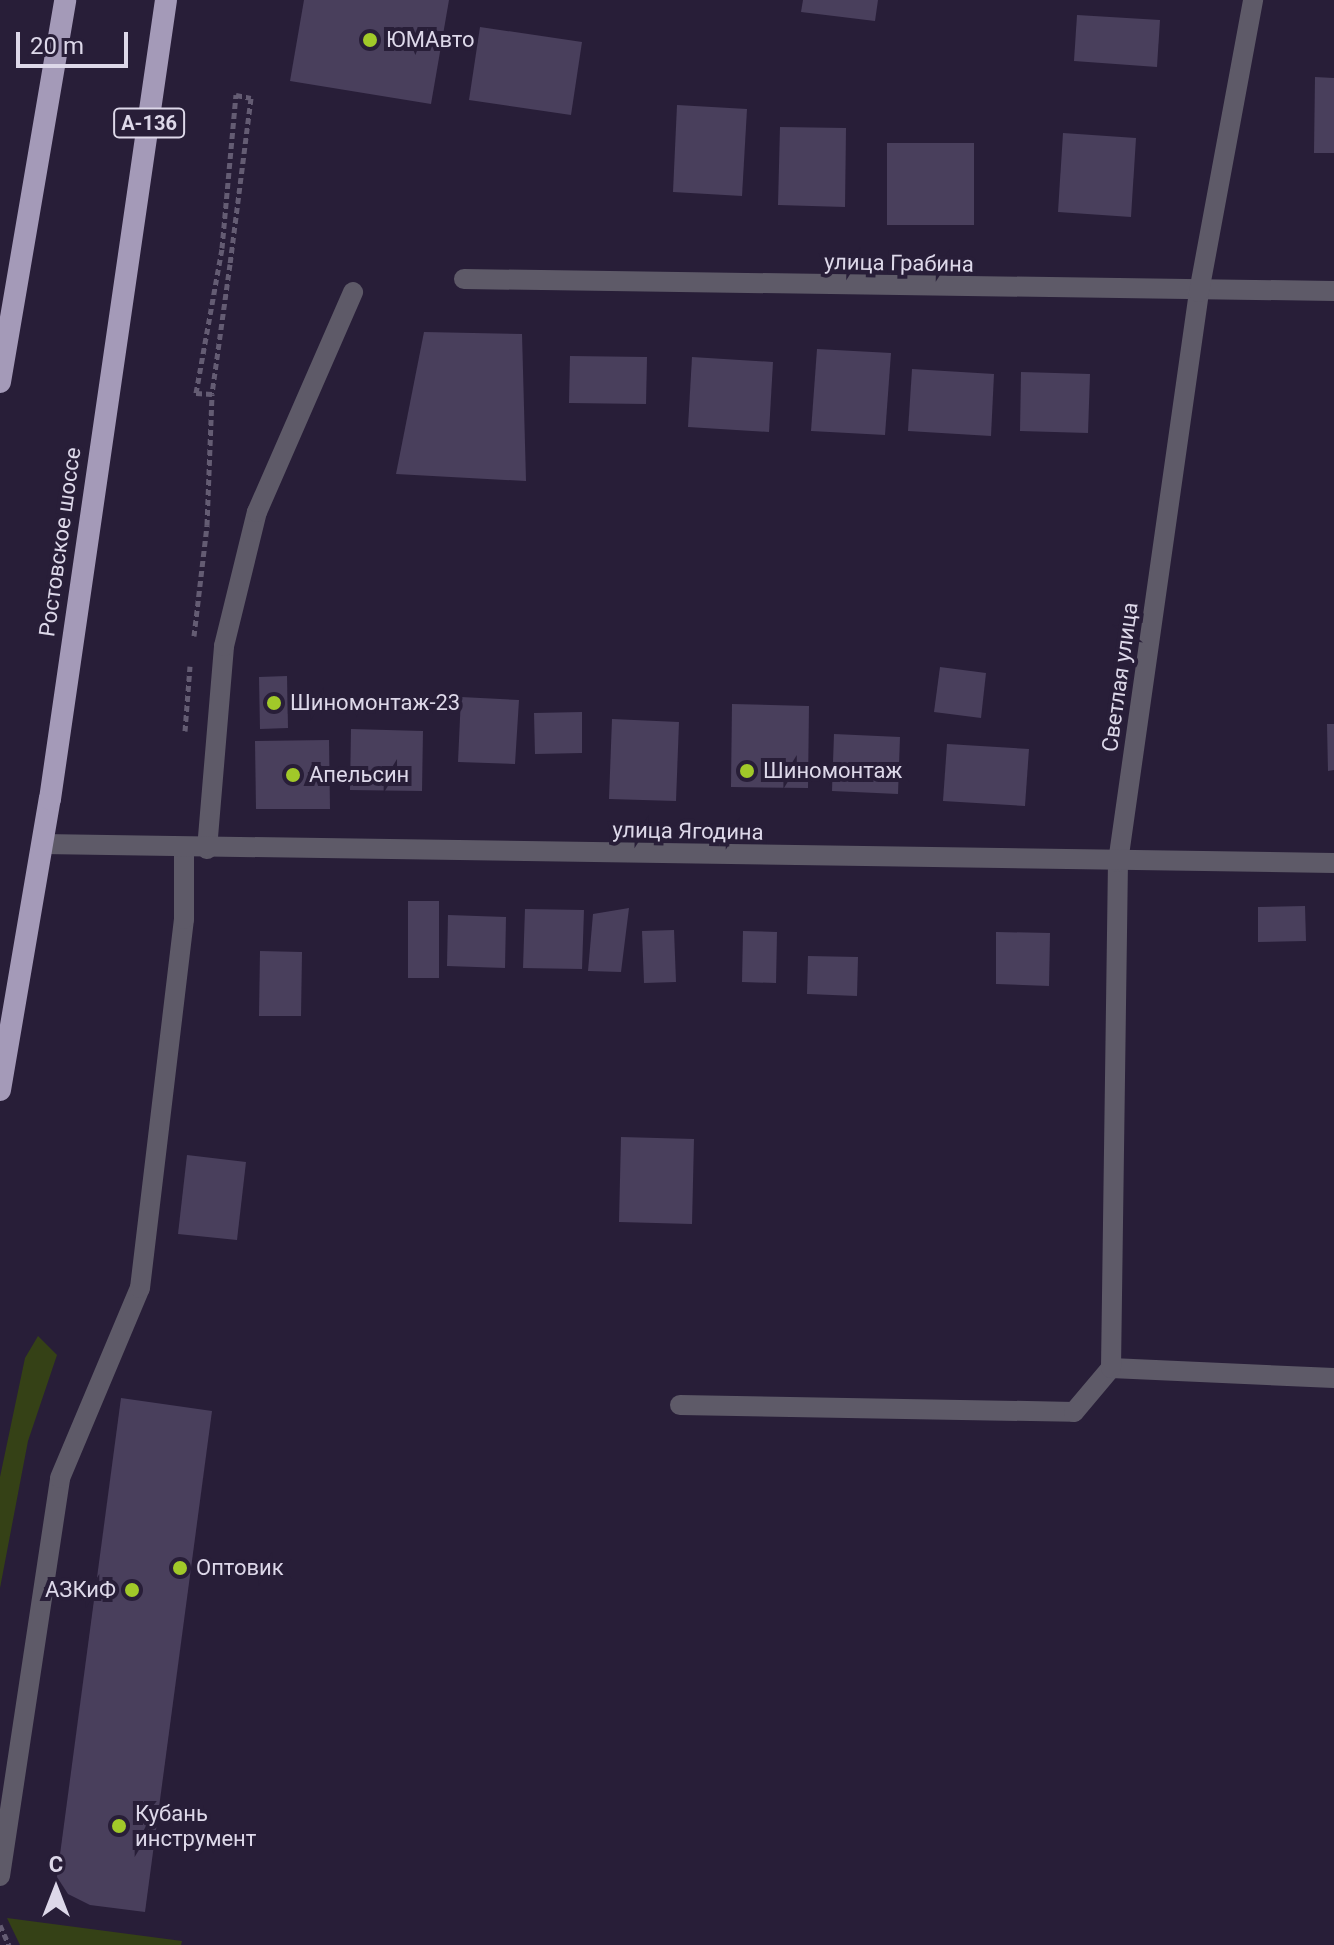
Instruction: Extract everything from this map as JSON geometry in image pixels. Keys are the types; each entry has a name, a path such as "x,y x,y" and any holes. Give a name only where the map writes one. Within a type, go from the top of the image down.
{"highway":[{"path":"0,382 65,0"},
{"name":"Ростовское шоссе","path":"0,1090 42,844 163,4"}],"street":[{"name":"Светлая улица","path":"1111,1368 1118,862 1199,292 1253,0"},
{"name":"улица Грабина","path":"464,279 1199,292 1334,291"},
{"path":"207,849 224,646 257,512 353,292"},
{"name":"улица Ягодина","path":"42,844 184,849 1334,863"},
{"path":"0,1876 60,1478 140,1288 184,919 184,849"},
{"path":"680,1405 1074,1412 1111,1368 1334,1378"}],"path":[{"path":"212,394 196,393 222,248 236,95 251,98 212,394 207,525 184,713 185,748 214,764"},
{"path":"0,1925 9,1945"}],"green space":[{"path":"38,1336 57,1355 28,1441 0,1588 0,1477 25,1358"},
{"path":"7,1918 182,1941 181,1945 20,1945"}],"building":[{"name":"ЮМАвто","path":"304,0 449,0 431,104 290,81"},
{"path":"803,0 878,0 875,21 801,12"},
{"path":"1077,15 1160,20 1157,67 1074,61"},
{"path":"480,27 582,42 571,115 469,100"},
{"path":"1315,77 1334,78 1334,153 1314,153"},
{"path":"677,105 747,109 742,196 673,192"},
{"path":"780,127 846,128 845,207 778,205"},
{"path":"1063,133 1136,138 1131,217 1058,212"},
{"path":"887,143 974,143 974,225 887,225"},
{"path":"424,332 522,334 526,481 396,474"},
{"path":"817,349 891,353 885,435 811,431"},
{"path":"570,356 647,357 646,404 569,403"},
{"path":"692,357 773,362 769,432 688,427"},
{"path":"912,369 994,374 991,436 908,431"},
{"path":"1021,372 1090,374 1088,433 1020,431"},
{"path":"940,667 986,673 981,718 934,712"},
{"name":"Шиномонтаж-23","path":"287,676 288,728 260,729 259,677"},
{"path":"461,697 519,700 515,764 458,762"},
{"path":"732,704 809,706 808,788 731,787"},
{"path":"582,712 582,753 535,754 534,713"},
{"path":"612,719 679,722 676,801 609,799"},
{"path":"1327,724 1334,724 1334,770 1328,771"},
{"path":"351,729 423,731 422,791 350,790"},
{"path":"834,734 900,737 898,794 832,791"},
{"name":"Апельсин","path":"329,740 330,809 256,809 255,741"},
{"path":"947,744 1029,749 1025,806 943,801"},
{"path":"408,901 439,901 439,978 408,978"},
{"path":"1305,906 1306,941 1258,942 1258,907"},
{"path":"629,908 621,972 588,971 593,914"},
{"path":"525,909 584,910 582,969 523,968"},
{"path":"448,915 506,917 505,968 447,966"},
{"path":"674,930 676,982 644,983 642,931"},
{"path":"743,931 777,932 776,983 742,982"},
{"path":"996,932 1050,933 1049,986 996,984"},
{"path":"260,951 302,952 301,1016 259,1016"},
{"path":"808,956 858,957 857,996 807,994"},
{"path":"621,1137 694,1139 692,1224 619,1222"},
{"path":"187,1155 246,1162 237,1240 178,1234"},
{"path":"121,1398 212,1411 145,1912 90,1905 68,1894 57,1877"}],"place":[{"name":"ЮМАвто","path":"370,40"},
{"name":"Шиномонтаж-23","path":"274,703"},
{"name":"Шиномонтаж","path":"747,771"},
{"name":"Апельсин","path":"293,775"},
{"name":"Оптовик","path":"180,1568"},
{"name":"АЗКиФ","path":"132,1590"},
{"name":"Кубань инструмент","path":"119,1826"}]}
